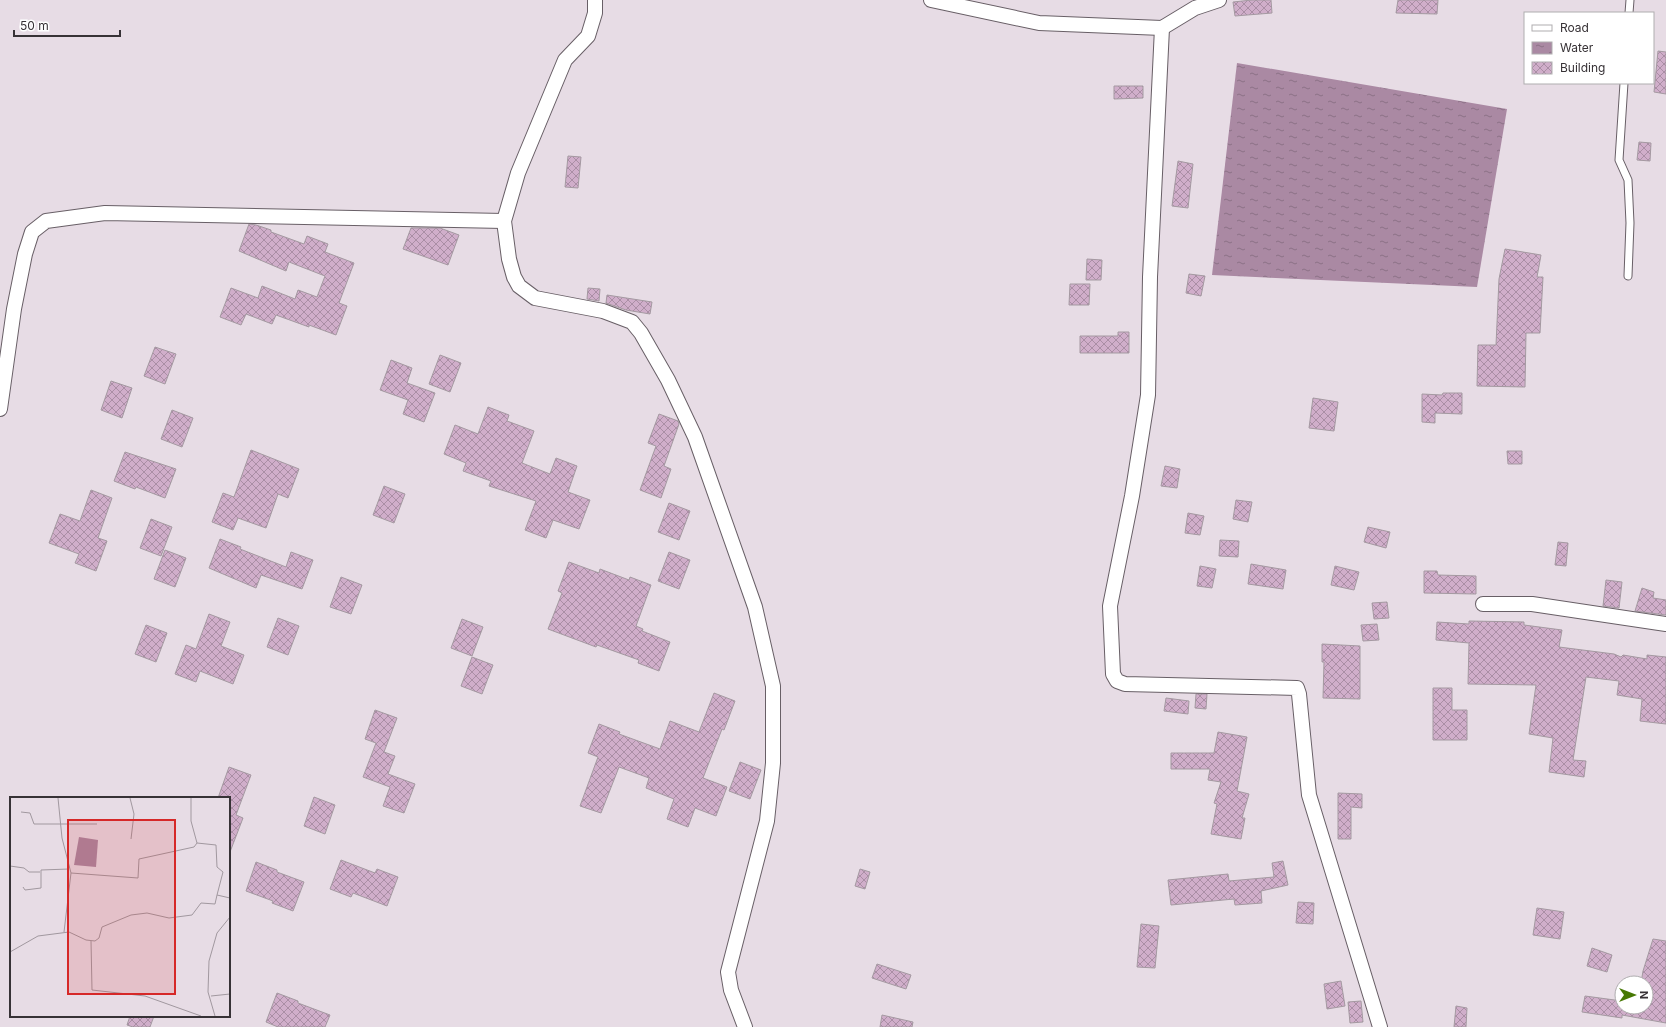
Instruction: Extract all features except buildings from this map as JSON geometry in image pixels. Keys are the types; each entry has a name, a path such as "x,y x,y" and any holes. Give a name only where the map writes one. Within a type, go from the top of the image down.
{"street":[{"path":"595,0 595,14 588,36 565,60 518,173 504,221 509,259 514,277 519,286 536,298 603,311 632,322 641,333 668,380 696,437 755,607 773,686 773,763 767,821 728,972 732,990 745,1027"},
{"path":"931,0 1039,23 1162,28 1196,4 1218,0"},
{"path":"1162,28 1150,277 1148,395 1132,496 1110,606 1113,674 1117,681 1125,684 1297,688 1299,694 1309,795 1380,1027"},
{"path":"0,409 14,309 25,254 32,232 46,221 105,213 504,221"},
{"path":"1483,604 1532,604 1666,624"}],"lane":[{"path":"1629,12 1630,0"},
{"path":"1624,84 1619,160 1628,180 1630,223 1628,276"}],"water":[{"path":"1237,63 1507,109 1477,287 1212,275"}]}
